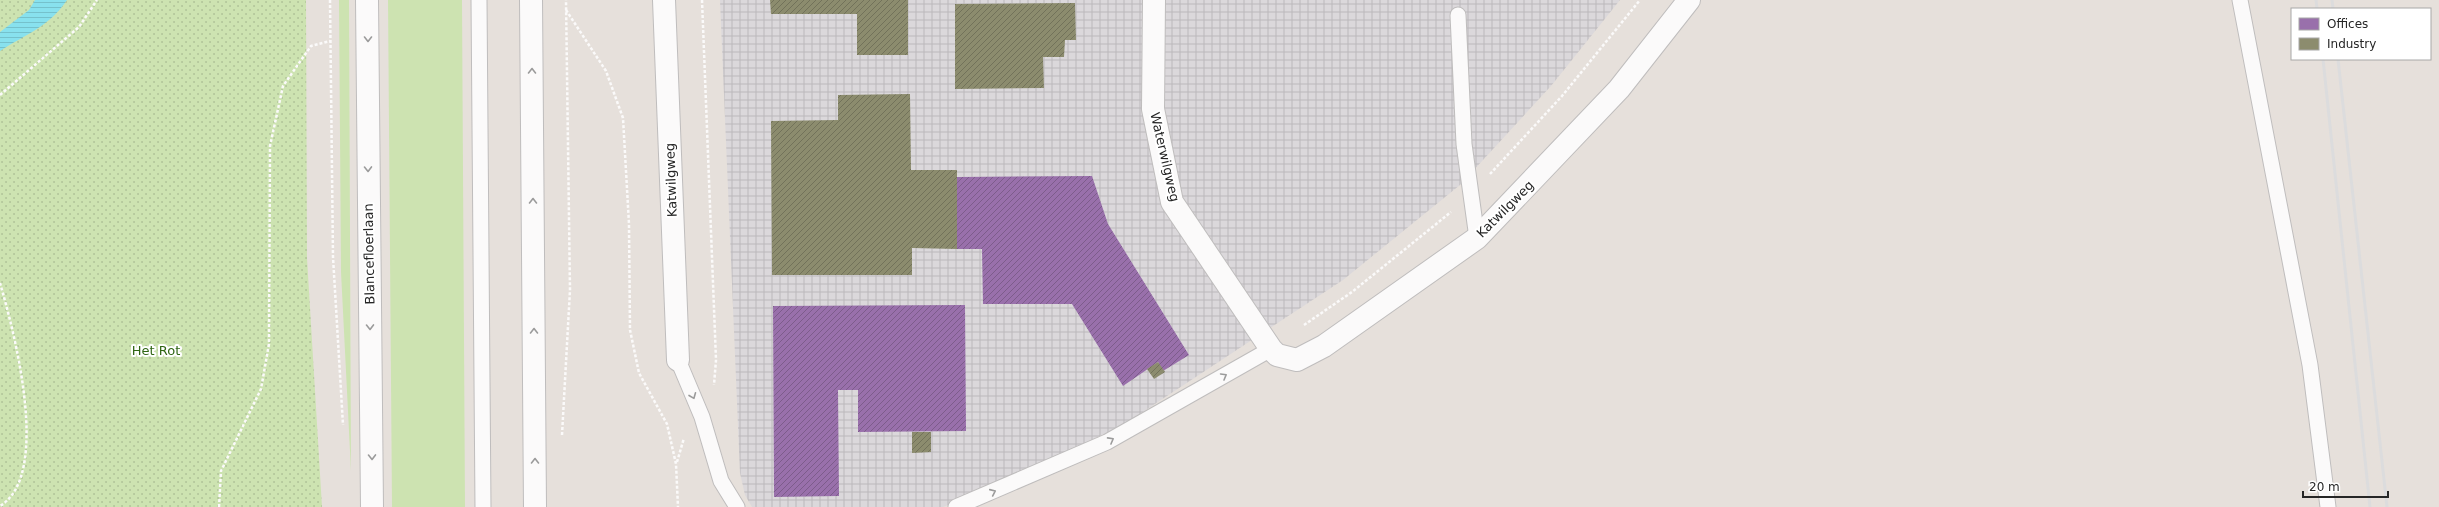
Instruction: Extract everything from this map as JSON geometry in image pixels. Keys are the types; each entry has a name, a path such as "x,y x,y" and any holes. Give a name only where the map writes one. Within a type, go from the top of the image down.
{"street":[{"name":"Blancefloerlaan","path":"367,0 372,499"},
{"path":"531,0 535,504"},
{"name":"Katwilgweg","path":"664,0 678,360"},
{"name":"Waterwilgweg","path":"1154,0 1153,109 1172,202 1274,352"},
{"name":"Katwilgweg","path":"1274,352 1297,360 1324,346 1477,238 1619,89 1689,0"}],"lane":[{"path":"479,0 482,507"},
{"path":"2240,0 2310,365 2328,507"},
{"path":"1458,15 1464,144 1477,238"},
{"path":"956,507 1107,442 1274,352"},
{"path":"678,360 702,417 721,481 737,507"}],"path":[{"path":"0,95 79,27 97,0"},
{"path":"330,0 333,258 344,430"},
{"path":"562,439 570,290 566,0"},
{"path":"702,0 716,360"},
{"path":"566,10 606,71 623,118 629,224 630,330 639,373 667,424 676,464 678,507"},
{"path":"219,507 221,471 260,389 269,344 270,146 283,86 311,46 330,41"},
{"path":"0,283 24,393 27,428 26,455 19,484 0,506"},
{"path":"676,464 684,435"}],"shaded area":[{"path":"720,0 1620,0 1551,86 1460,185 1343,280 1123,425 980,493 943,507 752,507 745,495 740,473"}],"green space":[{"name":"Het Rot","path":"0,0 306,0 307,258 322,507 0,507"},
{"path":"339,0 349,0 351,471 341,272"},
{"path":"388,0 462,0 465,507 392,507"}],"water":[{"path":"35,0 67,0 45,24 0,51 0,32 29,10"}],"building: Offices":[{"path":"1092,176 1108,224 1189,355 1163,371 1158,362 1123,386 1072,304 983,304 982,249 957,249 957,177"},
{"path":"965,305 966,431 858,432 858,390 838,390 839,496 774,497 773,306"}],"building: Industry":[{"path":"770,0 908,0 908,55 857,55 857,14 771,14"},
{"path":"1075,3 1076,40 1065,40 1064,57 1043,57 1044,88 955,89 955,4"},
{"path":"910,94 911,170 957,170 957,249 912,248 912,275 772,275 771,121 838,120 838,95"},
{"path":"1158,362 1165,372 1154,379 1147,369"},
{"path":"912,432 931,432 931,452 912,453"}],"railway":[{"path":"2316,0 2317,8"},
{"path":"2332,0 2333,8"},
{"path":"2323,60 2370,507"},
{"path":"2338,60 2387,507"}]}
